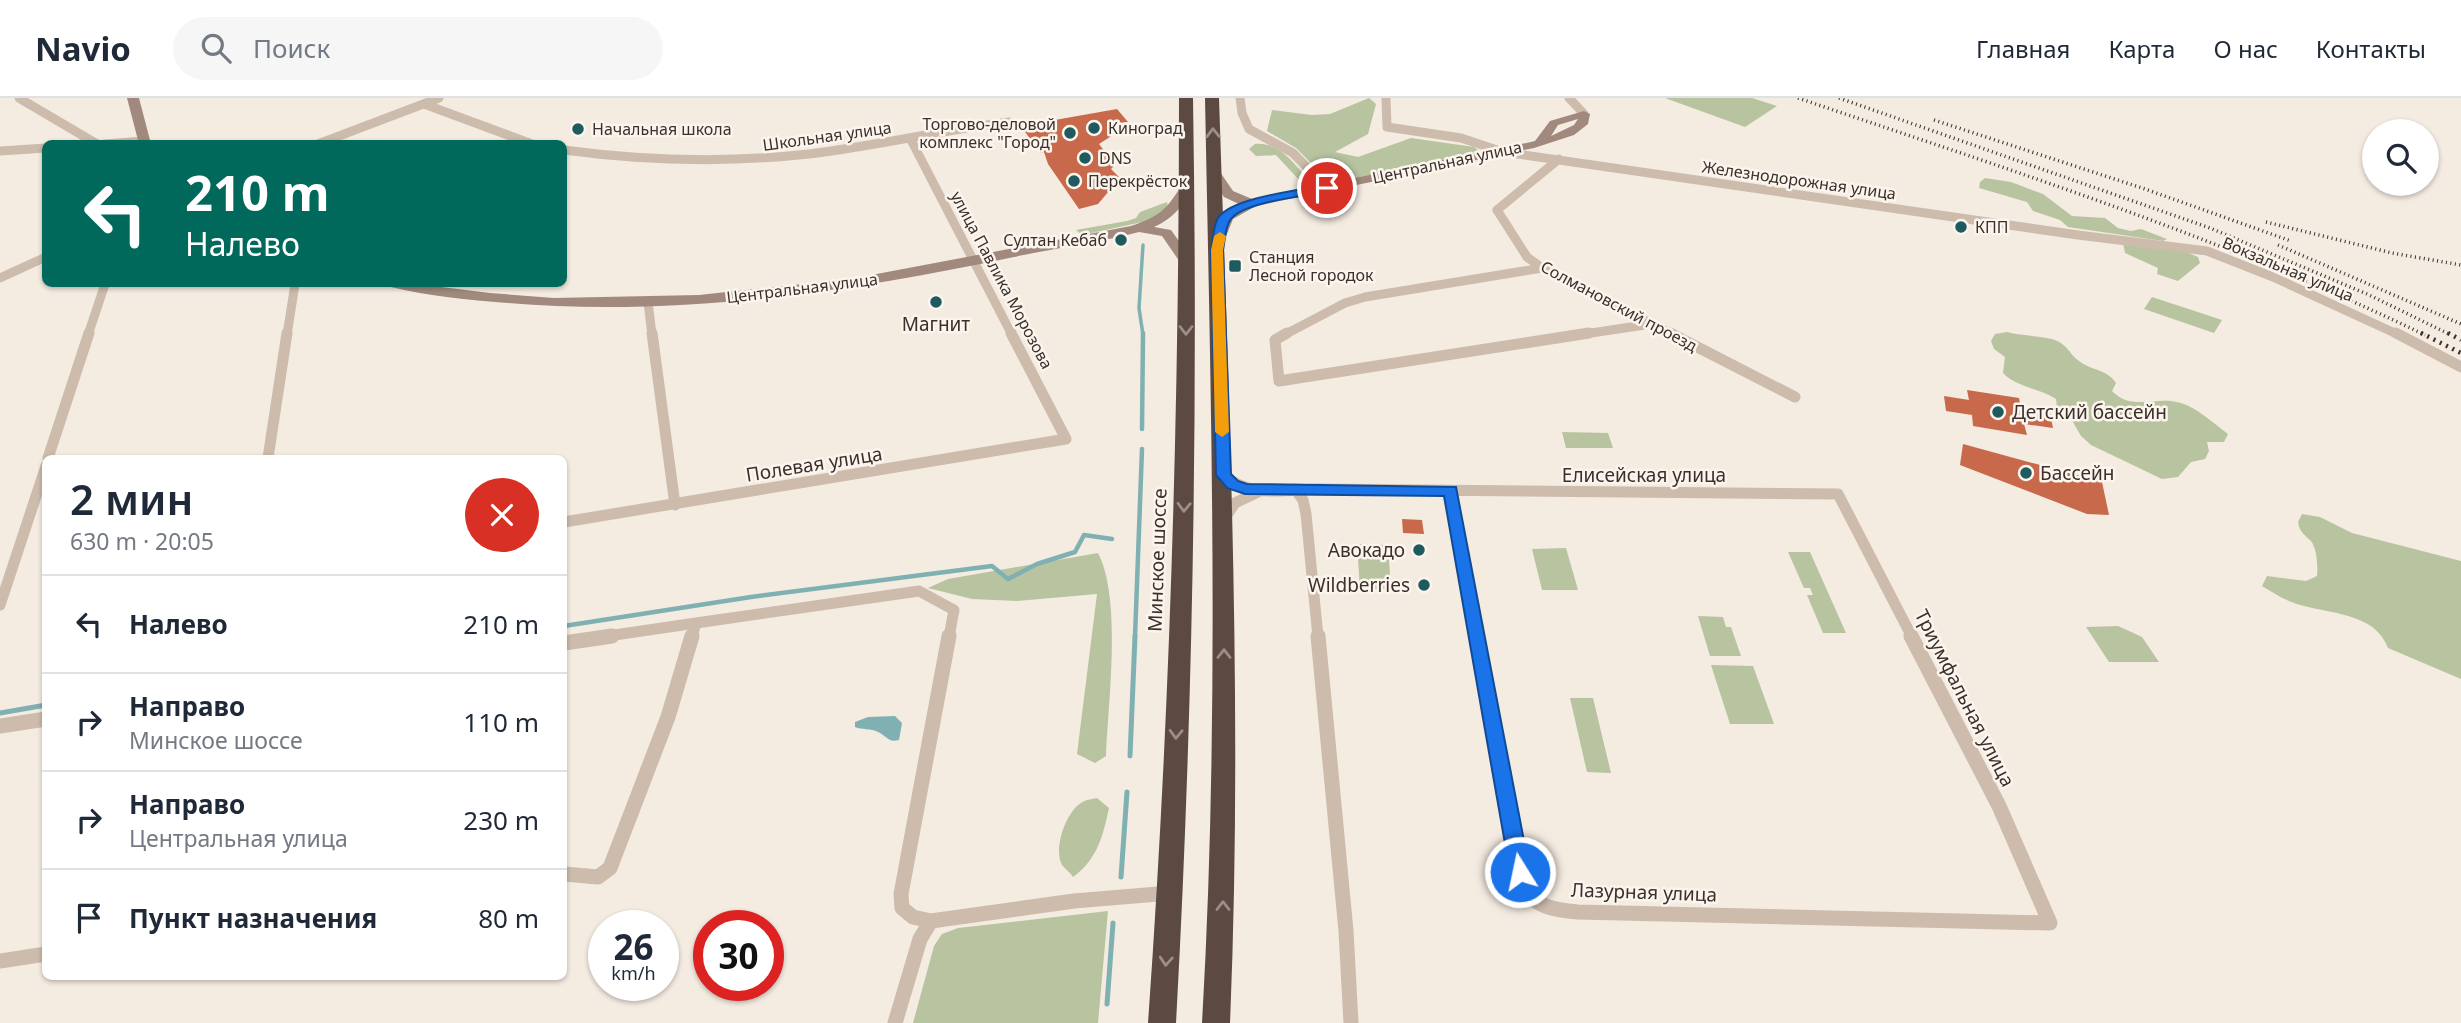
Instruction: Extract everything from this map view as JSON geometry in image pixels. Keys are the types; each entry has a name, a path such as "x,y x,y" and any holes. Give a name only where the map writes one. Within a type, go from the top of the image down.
{"highway":[{"name":"Минское шоссе","path":"1162,1023 1171,893 1186,440 1186,98"},
{"path":"1212,98 1224,475 1223,918 1216,1023"}],"street":[{"path":"19,98 90,140"},
{"path":"133,98 144,140"},
{"path":"329,140 439,98"},
{"path":"1240,98 1244,124 1249,130 1285,147 1327,188"},
{"name":"Железнодорожная улица","path":"1386,98 1387,127 1461,138 1503,152 2091,237"},
{"path":"1569,98 1584,114"},
{"path":"424,104 521,140"},
{"name":"Центральная улица","path":"1217,250 1223,220 1231,212 1252,203 1503,152 1578,130 1584,122 1584,114"},
{"name":"Школьная улица","path":"567,150 653,162 710,161 802,155 1009,122"},
{"name":"улица Павлика Морозова","path":"910,138 1067,436"},
{"path":"0,151 42,148"},
{"name":"Солмановский проезд","path":"1559,159 1497,210 1527,257 1542,268 1795,397"},
{"path":"1214,173 1227,194 1236,200 1252,203"},
{"name":"Центральная улица","path":"414,287 455,294 526,300 648,302 798,291 973,262 1128,230 1171,213 1187,186"},
{"path":"1128,230 1154,229 1166,233 1186,262"},
{"name":"Вокзальная улица","path":"2091,237 2207,251 2401,336 2461,367"},
{"path":"0,278 42,259"},
{"path":"1542,268 1345,303 1275,340 1279,381 1651,324"},
{"path":"49,455 105,287"},
{"path":"268,455 295,287"},
{"path":"648,302 675,505"},
{"name":"Полевая улица","path":"567,522 1063,442 1067,436"},
{"path":"1224,475 1236,486 1265,490"},
{"path":"0,605 42,478"},
{"path":"1295,489 1303,500 1306,513 1346,931 1351,1023"},
{"path":"1224,518 1243,497 1265,490"},
{"name":"Елисейская улица","path":"1265,490 1838,494"},
{"name":"Лазурная улица","path":"1450,491 1521,886 1532,901 1553,910 1578,912 2050,923"},
{"name":"Триумфальная улица","path":"1838,494 1999,806 2050,923"},
{"path":"567,643 919,591 954,610 901,894 902,908 913,917 931,921 1074,901 1171,893"},
{"path":"567,874 598,877 610,868 668,717 696,623"},
{"path":"0,726 42,720"},
{"path":"895,1023 919,939 931,921"},
{"path":"0,961 42,955"}],"green space":[{"path":"1369,98 1376,104 1368,134 1335,152 1358,157 1411,138 1474,147 1482,153 1345,180 1317,169 1296,148 1267,131 1272,110 1312,115 1330,114"},
{"path":"1665,98 1752,98 1777,106 1745,127"},
{"path":"1255,144 1272,146 1279,150 1308,179 1300,181 1276,155 1256,156 1249,149"},
{"path":"1985,178 2011,182 2043,194 2072,216 2105,218 2118,228 2131,231 2141,229 2167,239 2163,241 2068,227 2060,220 2033,211 2027,202 1979,188 1980,182"},
{"path":"1167,202 1168,207 1152,220 1082,235 1076,230 1127,221 1136,218 1140,212"},
{"path":"2123,243 2184,251 2198,257 2200,263 2178,281 2157,274 2158,268 2125,253"},
{"path":"2152,297 2222,320 2214,333 2144,309"},
{"path":"2007,332 2055,340 2063,344 2079,361 2112,378 2116,383 2112,391 2120,397 2136,402 2181,403 2200,413 2228,434 2224,442 2207,442 2209,451 2205,459 2191,462 2178,477 2162,479 2091,445 2081,436 2070,417 2057,408 2056,399 2008,378 2003,373 2005,357 1994,349 1991,341 1995,334"},
{"path":"1562,432 1608,433 1613,448 1566,448"},
{"path":"2302,514 2320,517 2352,533 2461,561 2461,679 2388,648 2382,636 2362,621 2292,602 2262,586 2267,576 2306,581 2317,576 2315,548 2298,522"},
{"path":"1357,544 1388,545 1391,589 1360,589"},
{"path":"1566,548 1578,590 1542,590 1532,549"},
{"path":"1788,552 1810,552 1846,633 1823,633 1807,595 1813,595 1810,588 1804,588"},
{"path":"1098,553 1110,597 1112,652 1106,756 1095,763 1077,754 1097,594 1017,601 972,599 928,588 948,579"},
{"path":"1698,616 1723,617 1726,627 1731,627 1741,656 1710,656"},
{"path":"2118,626 2142,637 2159,662 2109,662 2086,627"},
{"path":"1711,665 1753,666 1774,724 1730,724"},
{"path":"1570,698 1593,698 1611,773 1587,772"},
{"path":"1097,798 1109,808 1104,828 1098,847 1088,863 1073,877 1062,865 1060,858 1062,831 1076,808 1084,801"},
{"path":"1108,911 1098,1023 913,1023 934,946 942,934 958,928"}],"water":[{"path":"895,716 902,723 899,740 892,741 875,731 855,727 855,722 868,717"}],"building":[{"path":"1117,109 1128,122 1119,123 1113,135 1099,144 1115,165 1111,169 1120,178 1110,186 1098,204 1079,209 1048,164 1044,152 1040,153 1021,126"},
{"name":"Детский бассейн","path":"1967,390 2019,398 2021,409 2050,413 2053,428 2024,424 2027,435 1973,426 1972,415 1946,411 1944,396 1969,400"},
{"name":"Бассейн","path":"1963,444 2102,482 2109,515 2087,514 1960,465"},
{"path":"1402,519 1422,520 1424,534 1403,533"}],"waterway":[{"path":"1143,245 1139,308 1143,335"},
{"path":"1142,429 1143,335"},
{"path":"1135,637 1142,449"},
{"path":"567,626 751,597 992,566 1008,579 1037,564 1075,552 1084,535 1112,539"},
{"path":"1130,756 1135,636"},
{"path":"0,713 42,706"},
{"path":"1121,877 1127,792"},
{"path":"1107,1004 1113,923"}],"railway":[{"path":"1798,98 2193,236 2271,267 2425,335"},
{"path":"1839,98 2210,228 2367,294 2451,335"},
{"path":"1934,120 2145,189 2291,241"},
{"path":"2266,222 2392,253 2461,265"},
{"path":"2278,245 2461,324"},
{"path":"2421,333 2425,335"},
{"path":"2448,333 2461,340"},
{"path":"2425,335 2461,353"}],"slow traffic":[{"path":"1220,236 1217,250 1222,432"}],"place":[{"name":"Киноград","path":"1094,128"},
{"name":"Начальная школа","path":"578,129"},
{"name":"Торгово-деловой комплекс \"Город\"","path":"1070,133"},
{"name":"DNS","path":"1085,158"},
{"name":"Перекрёсток","path":"1074,181"},
{"name":"КПП","path":"1961,227"},
{"name":"Султан Кебаб","path":"1121,240"},
{"name":"Станция Лесной городок","path":"1235,266"},
{"name":"Магнит","path":"936,302"},
{"name":"Детский бассейн","path":"1998,412"},
{"name":"Бассейн","path":"2026,473"},
{"name":"Авокадо","path":"1419,550"},
{"name":"Wildberries","path":"1424,585"}],"route":[{"path":"1327,188 1252,203 1231,212 1223,220 1217,250 1224,475 1233,485 1245,489 1450,491 1520,872"}]}
